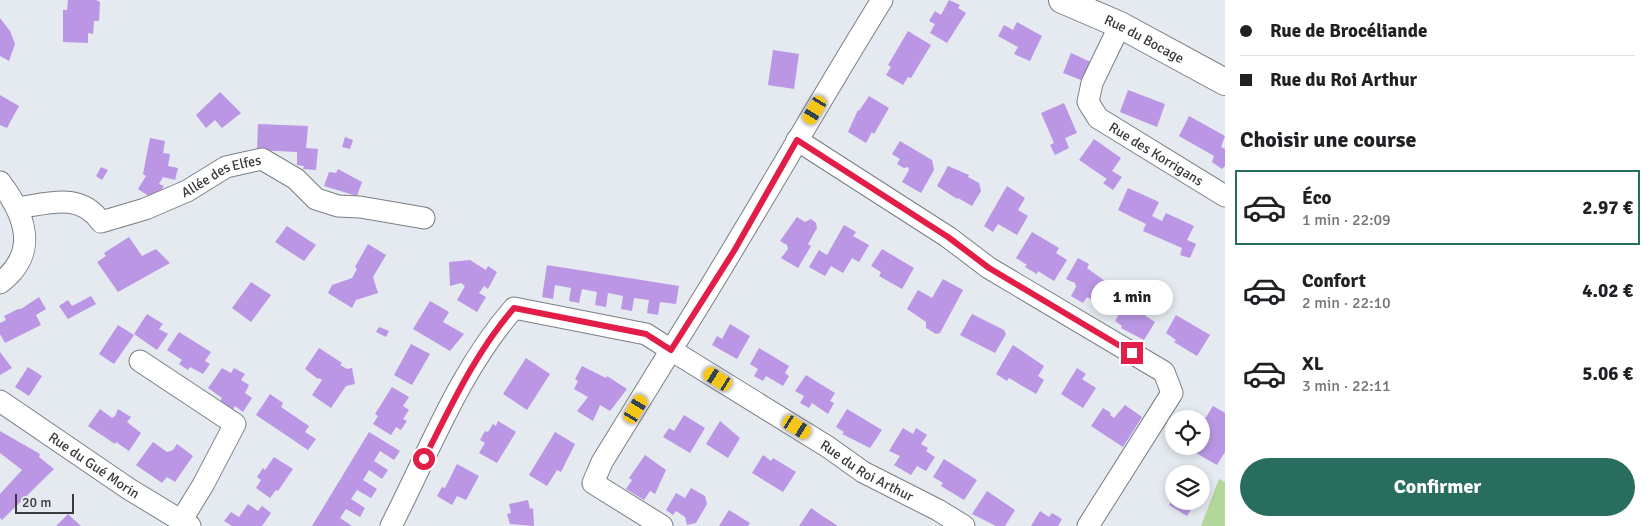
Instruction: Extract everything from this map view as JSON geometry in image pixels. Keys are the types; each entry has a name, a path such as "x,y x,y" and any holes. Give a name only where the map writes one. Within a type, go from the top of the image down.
{"street":[{"path":"662,526 593,483 602,462 734,251 797,140 882,0"},
{"name":"Rue du Bocage","path":"1062,0 1120,25 1225,82"},
{"name":"Rue des Korrigans","path":"1120,25 1092,83 1088,102 1098,118 1225,196"},
{"path":"797,140 948,237 989,268 1164,372 1172,393 1088,526"},
{"name":"Allée des Elfes","path":"17,208 50,202 70,202 94,212 101,222 145,209 187,191 226,167 262,159 296,179 316,198 338,206 360,207 424,218"},
{"path":"0,182 17,208 24,231 24,253 14,272 0,283"},
{"name":"Rue du Roi Arthur","path":"391,526 466,376 492,334 514,308 646,334 828,447 863,472 938,510 964,526"},
{"path":"140,361 235,424 185,524"},
{"name":"Rue du Gué Morin","path":"0,401 185,524"}],"green space":[{"path":"1219,479 1225,482 1225,526 1201,526 1207,510 1210,510 1210,502"}],"building":[{"path":"68,0 96,0 100,2 99,21 94,21 93,34 88,33 88,43 63,42 63,10 67,10"},
{"path":"949,0 960,5 958,8 966,13 947,43 930,33 935,24 929,21 935,11 941,15"},
{"path":"0,18 10,31 15,44 9,61 0,56"},
{"path":"1017,22 1042,36 1030,61 1014,54 1018,47 998,36 1004,25 1013,30"},
{"path":"908,31 931,45 911,78 908,77 903,85 886,75 891,67 888,65"},
{"path":"773,50 799,54 794,89 768,85"},
{"path":"1071,53 1093,63 1086,82 1063,73"},
{"path":"1128,90 1165,104 1157,127 1120,112"},
{"path":"220,92 241,113 222,128 215,120 206,128 196,115"},
{"path":"0,95 19,106 7,128 0,125"},
{"path":"869,96 889,108 874,134 872,132 866,143 848,132 858,110"},
{"path":"1064,103 1077,133 1065,138 1069,148 1055,155 1050,145 1054,143 1041,113"},
{"path":"1189,116 1225,136 1221,147 1225,149 1225,166 1222,169 1212,162 1214,156 1179,136"},
{"path":"258,124 308,126 306,148 318,149 316,170 303,169 304,166 297,165 297,152 257,150"},
{"path":"345,137 353,140 350,149 342,147"},
{"path":"150,138 165,141 163,153 170,154 168,166 178,168 175,180 163,177 159,184 164,186 155,200 138,189 146,176 143,174"},
{"path":"1094,139 1121,158 1112,171 1122,177 1113,190 1103,183 1107,179 1079,160"},
{"path":"900,141 932,160 934,170 921,193 902,182 909,170 908,167 904,168 897,164 900,159 892,154"},
{"path":"948,166 969,175 968,177 979,183 981,191 972,206 937,186"},
{"path":"101,167 108,170 102,180 96,176"},
{"path":"338,169 362,182 357,196 324,186 329,172 336,173"},
{"path":"1007,186 1025,198 1018,210 1028,216 1017,235 998,224 993,232 984,226"},
{"path":"1128,188 1159,202 1152,216 1162,221 1166,213 1194,226 1187,240 1196,244 1190,258 1180,255 1182,248 1143,231 1146,224 1118,210"},
{"path":"797,217 805,222 811,219 816,223 817,228 808,244 811,246 798,268 781,258 788,249 787,245 780,241"},
{"path":"844,225 856,232 853,236 869,245 859,262 852,258 843,273 831,266 825,276 809,267 819,250 827,255"},
{"path":"287,226 316,245 304,261 275,242"},
{"path":"1032,232 1059,248 1056,253 1067,260 1054,281 1038,271 1037,274 1025,267 1027,265 1016,258"},
{"path":"129,237 142,256 156,249 170,263 118,292 97,262 106,256 104,253"},
{"path":"368,244 386,255 373,277 378,293 356,300 352,308 328,293 332,285 352,278 357,269 355,267"},
{"path":"882,249 914,268 902,289 879,276 881,272 871,266"},
{"path":"1078,258 1089,264 1087,268 1109,284 1107,287 1111,290 1104,302 1100,300 1098,303 1087,297 1083,303 1071,296 1076,287 1075,283 1066,279"},
{"path":"470,260 486,270 488,266 497,272 488,289 484,286 479,293 486,297 477,312 457,300 465,286 461,283 450,286 449,262"},
{"path":"547,265 679,286 676,304 660,302 658,315 647,313 649,300 634,298 632,311 621,309 623,296 608,293 606,307 595,305 597,292 582,289 579,303 569,301 571,288 555,285 553,299 542,297"},
{"path":"943,279 963,290 940,333 936,334 926,328 926,322 907,309 918,290 932,298"},
{"path":"251,282 271,295 251,322 232,308"},
{"path":"91,296 96,304 68,319 59,306 68,300 72,306"},
{"path":"39,297 46,309 36,315 41,325 5,343 0,334 0,323 6,320 4,316 21,309"},
{"path":"430,301 449,312 443,322 464,334 450,351 413,329"},
{"path":"1124,305 1132,310 1134,308 1155,322 1144,340 1121,328 1122,326 1115,321"},
{"path":"147,314 163,324 159,329 168,334 157,350 134,334"},
{"path":"972,314 1004,330 1006,334 995,353 960,335"},
{"path":"1176,315 1210,335 1197,356 1174,342 1176,340 1166,333"},
{"path":"730,324 750,336 737,359 712,345 717,336 722,339"},
{"path":"118,325 134,335 114,364 99,354"},
{"path":"379,327 389,331 386,337 376,332"},
{"path":"179,332 211,352 205,361 210,364 203,374 190,367 188,370 179,364 182,360 167,350"},
{"path":"411,344 430,354 412,385 394,375"},
{"path":"1013,345 1044,366 1038,376 1044,380 1036,394 1009,378 1007,381 996,374"},
{"path":"319,348 342,363 340,365 347,369 352,368 355,384 346,386 331,408 312,395 322,380 305,369"},
{"path":"759,348 789,366 785,373 789,376 783,386 766,376 763,381 754,376 758,369 750,364"},
{"path":"0,352 12,368 0,375"},
{"path":"526,358 550,374 527,410 503,394"},
{"path":"582,366 606,378 607,376 627,389 610,411 600,405 593,421 577,411 588,397 574,389 578,381 575,379"},
{"path":"28,367 42,376 29,396 15,387"},
{"path":"222,368 231,373 234,368 245,374 241,380 249,385 245,393 252,398 243,412 235,406 232,411 219,403 222,398 208,388"},
{"path":"1077,368 1086,374 1082,379 1096,388 1083,408 1061,394"},
{"path":"806,375 835,393 830,401 834,403 828,414 812,403 809,408 800,403 804,396 795,391"},
{"path":"392,387 409,397 403,406 409,410 403,419 407,421 401,430 396,427 391,435 373,424 378,416 375,414"},
{"path":"270,394 283,403 281,407 309,426 305,432 316,439 308,450 256,415"},
{"path":"1125,405 1142,417 1123,447 1091,426 1103,408 1111,413 1110,415 1114,418"},
{"path":"1213,406 1225,413 1225,452 1217,465 1200,455 1210,455 1210,411"},
{"path":"100,409 112,418 118,409 131,417 127,422 141,433 129,451 88,426"},
{"path":"847,409 882,430 870,448 842,434 844,432 836,427"},
{"path":"684,415 705,428 690,453 663,437 669,428 674,431"},
{"path":"498,421 516,432 497,463 479,453 485,443 480,440 485,431 488,432 493,424 496,426"},
{"path":"720,421 740,438 728,458 706,444"},
{"path":"903,428 913,434 916,428 927,435 921,444 928,448 926,451 935,457 926,471 917,466 911,475 894,465 900,456 889,451"},
{"path":"0,431 40,454 39,457 54,469 2,520 0,518 0,494 22,470 0,453"},
{"path":"369,432 400,451 394,460 380,451 374,461 388,470 382,479 369,470 363,480 377,489 371,498 357,490 351,499 365,508 360,517 346,509 340,518 352,526 312,526"},
{"path":"555,432 575,444 561,472 557,470 547,486 529,475"},
{"path":"153,442 167,452 173,450 177,444 193,456 175,482 167,477 162,483 136,465"},
{"path":"645,455 666,470 655,494 650,491 644,500 626,489 632,480 629,478"},
{"path":"763,455 771,461 773,458 796,472 783,492 752,473"},
{"path":"274,457 293,469 278,491 276,490 270,498 256,488 261,480 257,477 263,468 265,470"},
{"path":"944,459 977,480 964,500 941,486 943,483 933,477"},
{"path":"457,464 479,476 466,500 457,496 452,505 437,496 442,487 445,488"},
{"path":"691,488 705,496 707,504 696,523 687,525 685,517 676,511 673,515 666,510 676,493 685,498"},
{"path":"987,491 1015,510 1005,526 996,526 972,514"},
{"path":"528,500 530,509 533,508 534,526 510,524 507,514 511,513 509,504"},
{"path":"248,504 258,511 262,506 271,513 262,526 232,526 224,521 231,512 239,517"},
{"path":"811,508 821,515 838,526 799,526"},
{"path":"729,510 750,523 748,526 719,526"},
{"path":"1177,510 1191,510 1187,516"},
{"path":"1040,511 1049,517 1052,513 1062,519 1058,526 1031,526"},
{"path":"68,514 81,526 56,526"}],"route":[{"path":"424,459 466,376 492,334 514,308 646,334 671,350 734,251 797,140 948,237 989,268 1132,353"}]}
